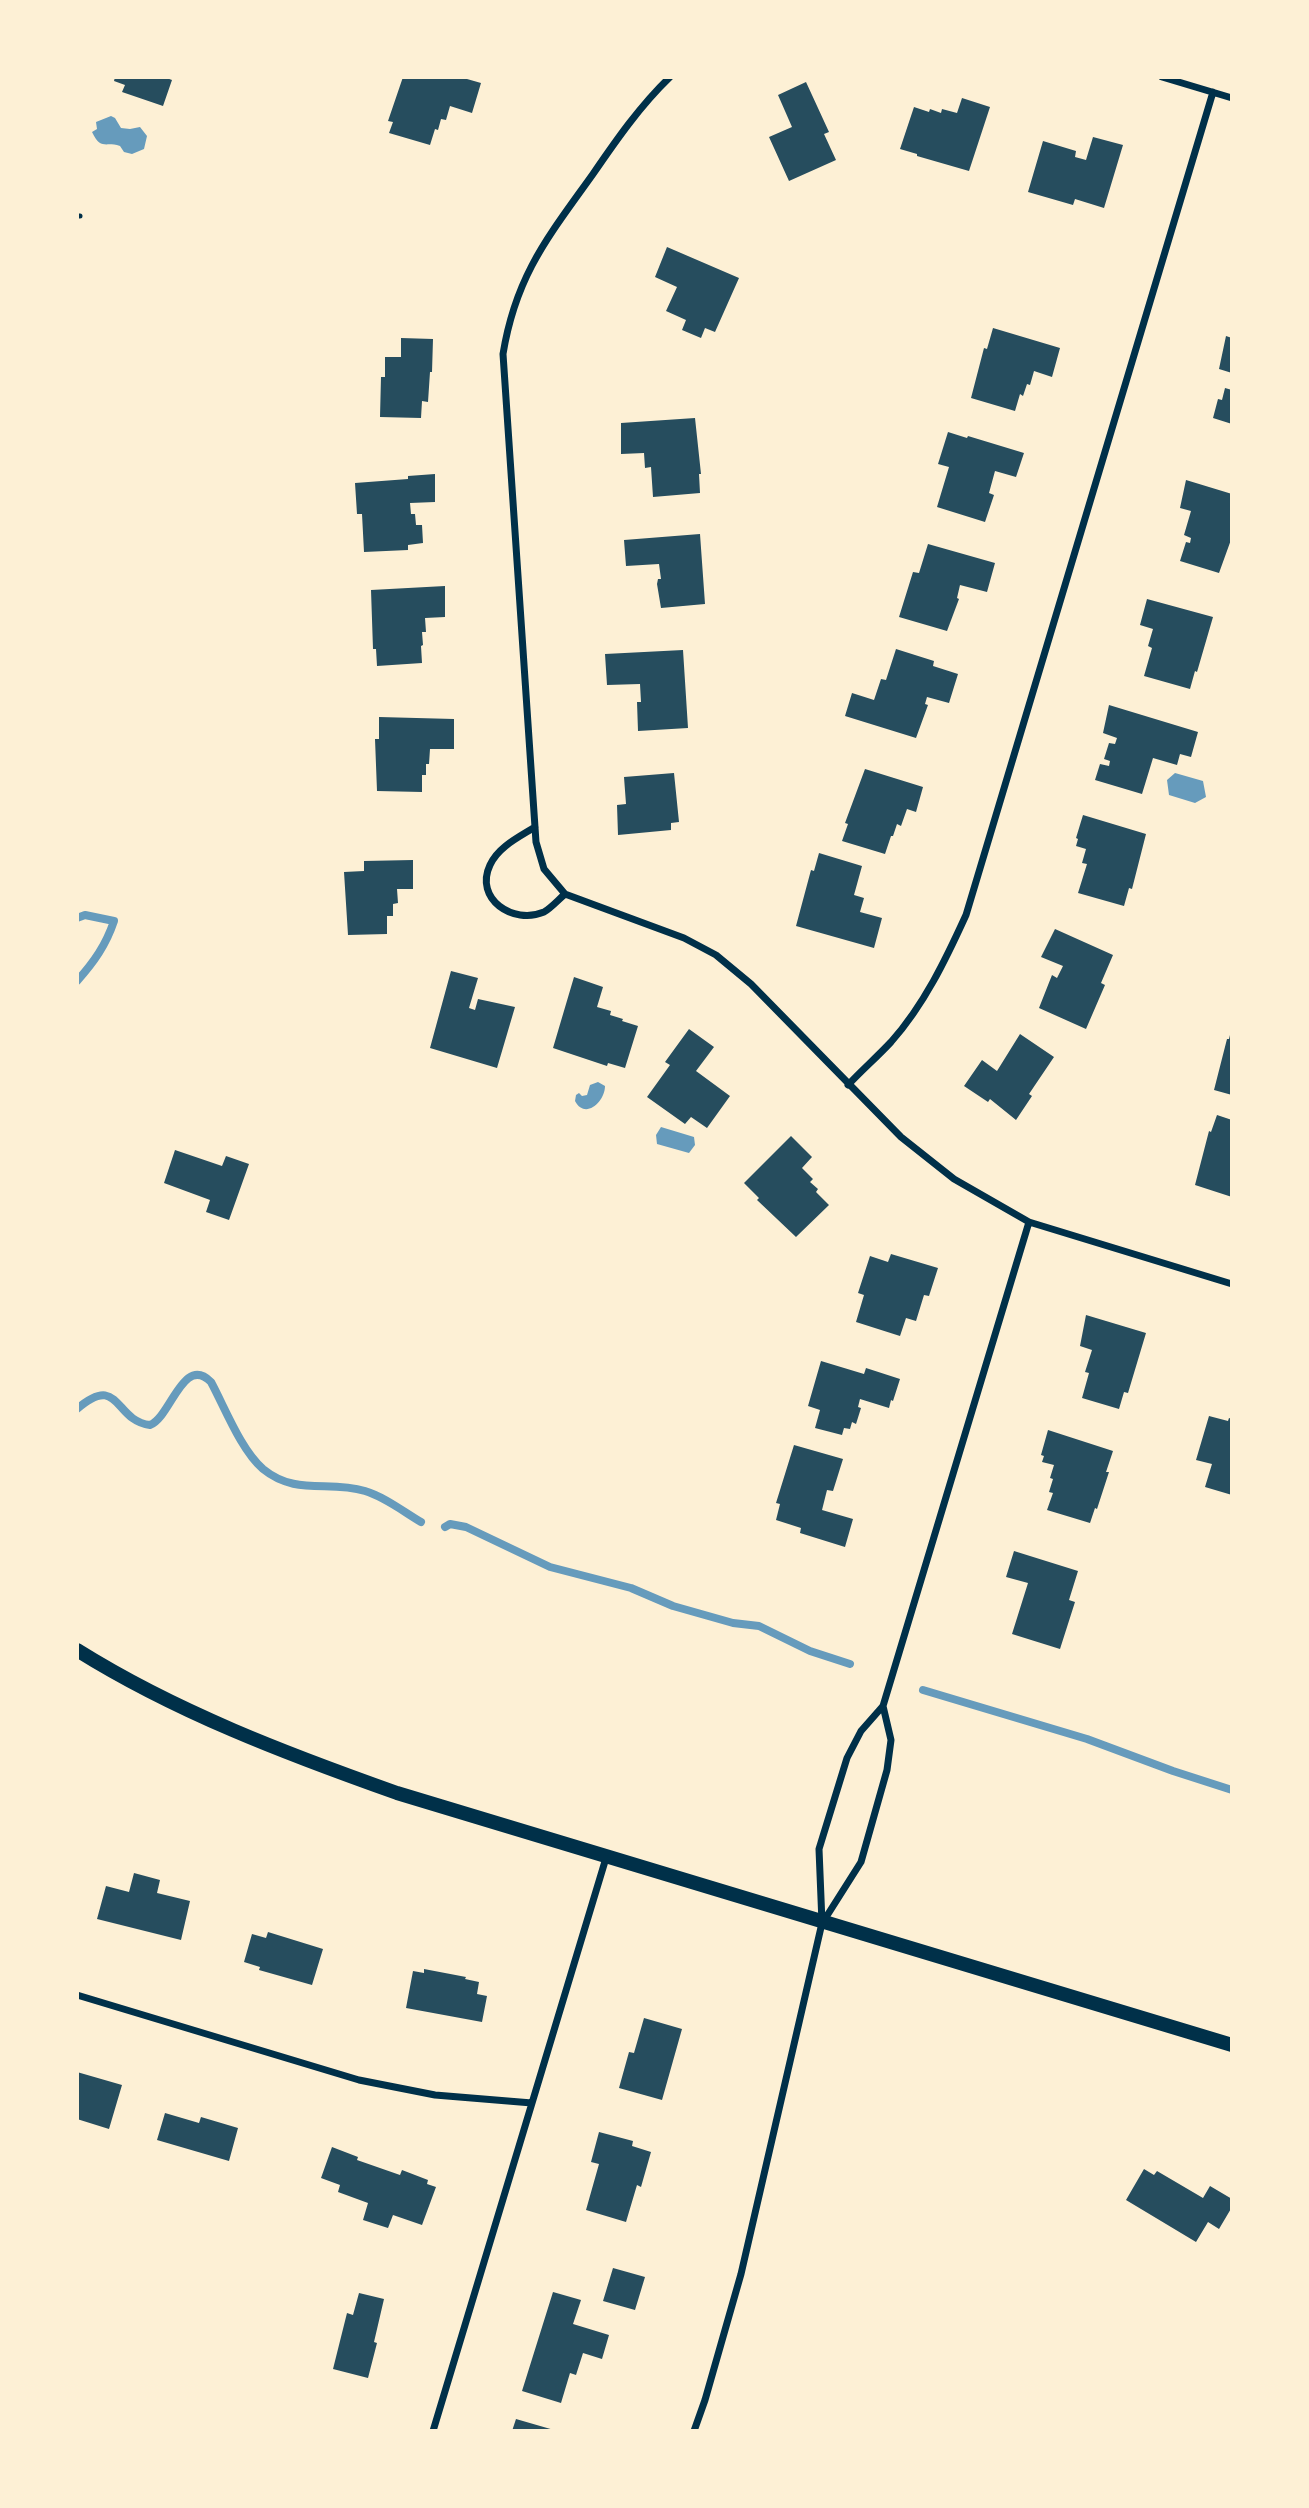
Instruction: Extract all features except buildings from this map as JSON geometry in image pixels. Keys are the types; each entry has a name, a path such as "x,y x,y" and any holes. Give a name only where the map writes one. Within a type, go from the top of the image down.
{"main road":[{"path":"77,1650 187,1709 314,1763 397,1793 1232,2045"}],"street":[{"path":"670,77 637,112 540,248 523,282 503,354 535,827 538,855 544,869 565,894 684,938 716,954 751,984 848,1084 925,1157 988,1200 1029,1222 1232,1284"},
{"path":"1162,77 1232,98"},
{"path":"848,1084 892,1040 915,1010 944,964 966,915 1213,92"},
{"path":"535,827 502,849 495,857 487,874 487,891 491,900 511,913 524,914 546,911 565,894"},
{"path":"694,2431 741,2274 822,1923 820,1849 847,1758 861,1731 883,1706 1029,1222"},
{"path":"822,1923 862,1862 887,1770 891,1740 883,1706"},
{"path":"433,2431 606,1858"},
{"path":"77,1994 359,2080 435,2095 531,2103"}],"water":[{"path":"111,116 121,128 140,127 147,136 144,149 132,154 124,152 120,146 98,142 92,132 97,129 96,122"},
{"path":"1175,773 1203,781 1206,797 1195,803 1169,795 1167,780"},
{"path":"598,1082 605,1086 602,1098 589,1109 579,1106 575,1101 576,1095 587,1095 590,1085"},
{"path":"661,1127 694,1137 695,1145 689,1153 657,1144 656,1135"}],"waterway":[{"path":"77,918 85,915 114,921 99,953 77,981"},
{"path":"77,1409 101,1395 110,1397 138,1422 150,1425 158,1420 185,1381 201,1375 211,1382 234,1428 263,1469 275,1477 300,1485 365,1491 421,1522"},
{"path":"445,1527 450,1524 466,1527 550,1567 631,1588 673,1606 733,1623 759,1626 810,1651 850,1664"},
{"path":"923,1690 1087,1739 1232,1790"}]}
